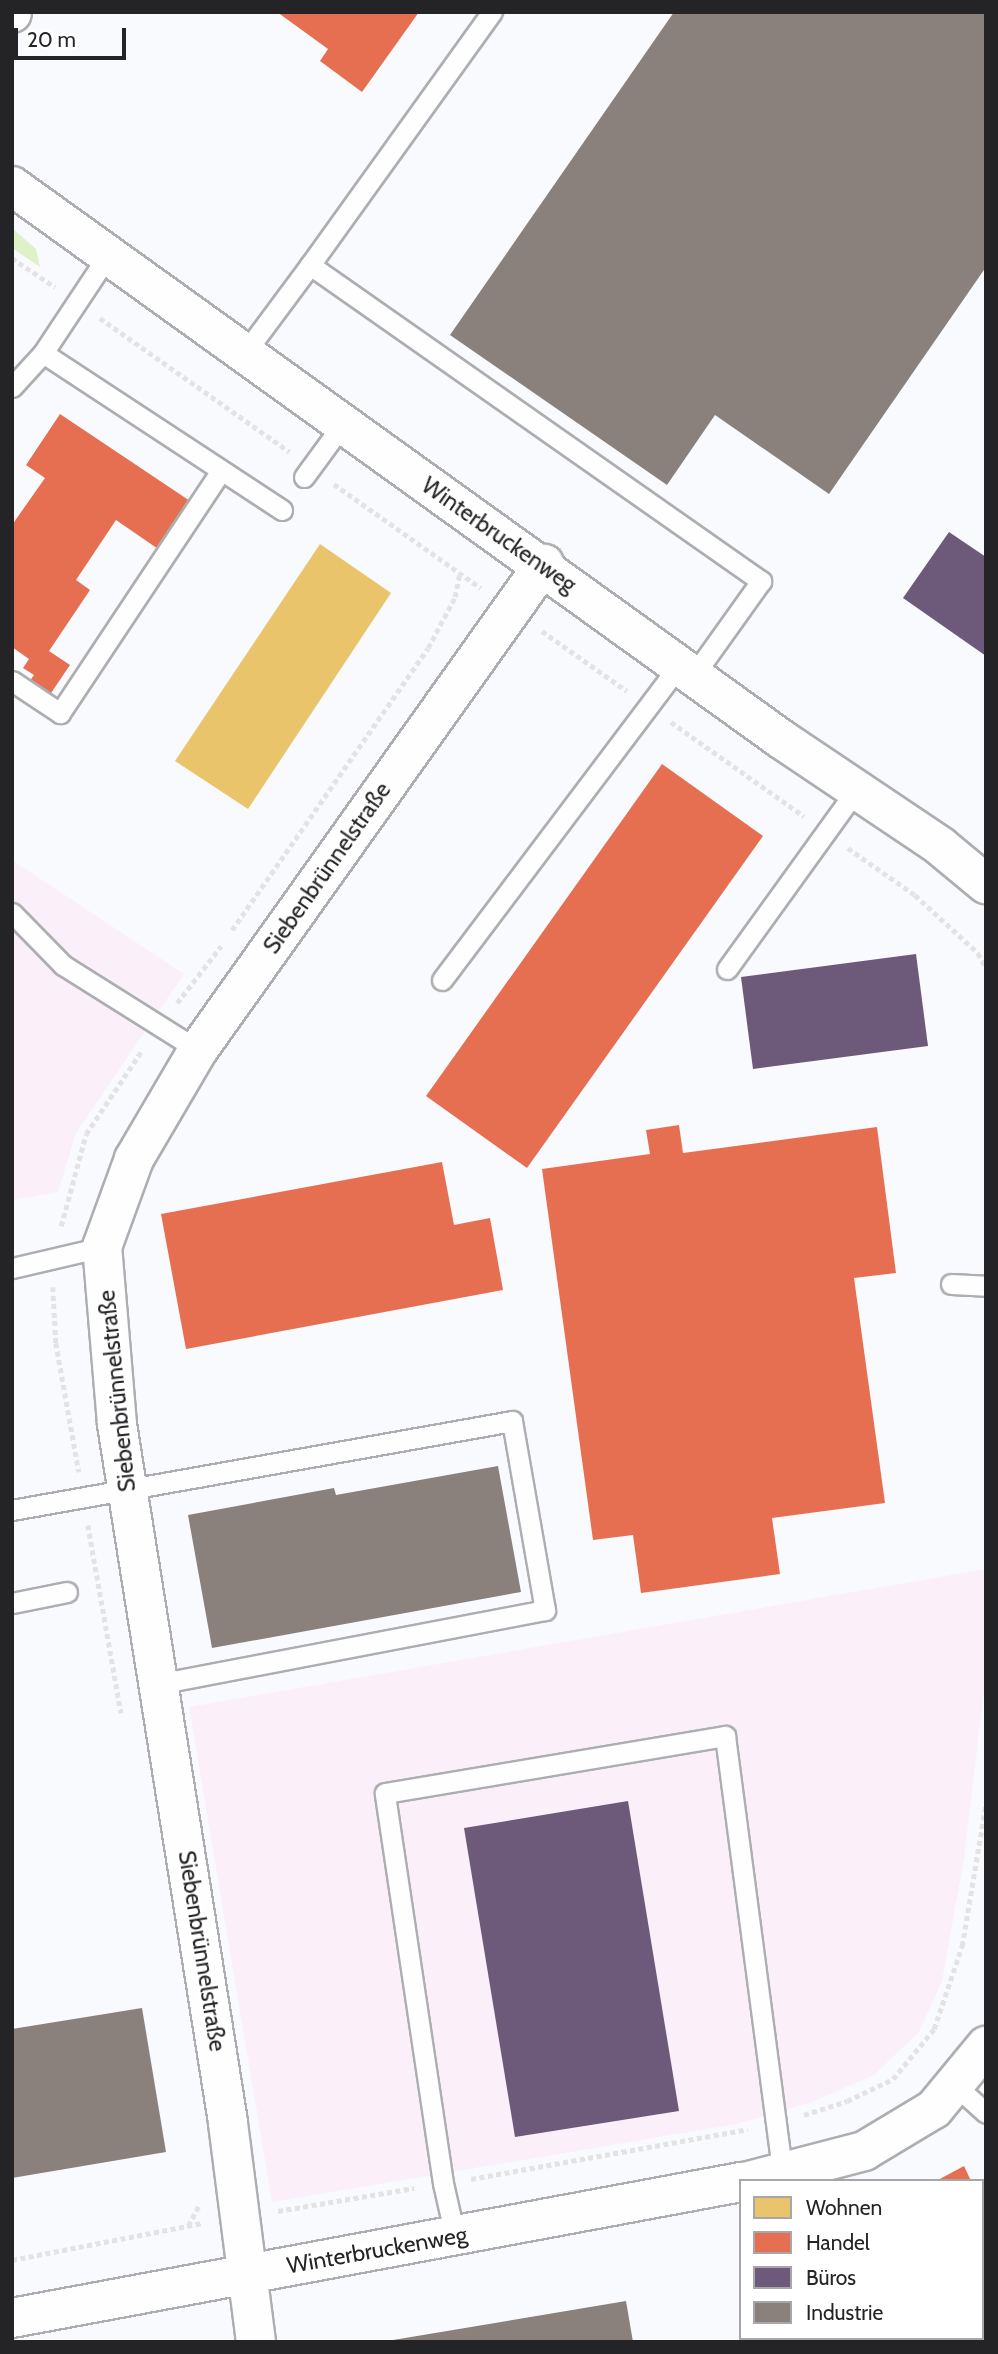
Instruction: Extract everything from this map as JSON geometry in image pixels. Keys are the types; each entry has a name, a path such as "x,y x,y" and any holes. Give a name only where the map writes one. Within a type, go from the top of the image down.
{"street":[{"name":"Winterbruckenweg","path":"12,186 342,425 544,564 687,670 940,846 986,884"},
{"name":"Siebenbrünnelstraße","path":"256,2342 161,1683 117,1424 102,1247 134,1159 198,1050 544,564"},
{"path":"791,2176 864,2151 934,2109 956,2086 986,2046"},
{"name":"Winterbruckenweg","path":"12,2318 739,2182"}],"lane":[{"path":"244,354 492,12"},
{"path":"12,387 43,353 108,255"},
{"path":"310,265 761,581 687,670 442,980"},
{"path":"43,353 282,510"},
{"path":"304,477 342,425"},
{"path":"12,681 60,713 221,471"},
{"path":"727,968 857,789"},
{"path":"12,913 63,965 198,1050"},
{"path":"12,1268 102,1247"},
{"path":"951,1284 986,1286"},
{"path":"12,1510 512,1421 545,1610 161,1683"},
{"path":"12,1603 67,1592"},
{"path":"455,2236 443,2183 385,1793 725,1736 777,2123 791,2176"},
{"path":"956,2086 986,2113"}],"path":[{"path":"230,933 428,648 455,597 460,572"},
{"path":"121,1717 56,1343 52,1304 55,1256 69,1188 86,1134 160,1025 222,944"},
{"path":"12,2260 188,2226 777,2123 847,2101 893,2079 934,2029 962,1946 986,1801"},
{"path":"188,2226 201,2200"}],"shaded area":[{"path":"12,860 184,974 76,1133 58,1192 12,1200"},
{"path":"986,1569 986,1674 964,1859 942,1981 919,2032 874,2075 812,2102 737,2124 272,2202 189,1707"}],"green space":[{"path":"12,228 36,249 40,267 12,248"}],"building: Wohnen":[{"path":"320,544 391,593 248,809 175,761"}],"building: Handel":[{"path":"277,12 419,12 362,92 320,61 328,49"},
{"path":"60,414 196,505 164,553 116,520 76,580 90,590 49,651 70,665 49,696 29,682 34,675 23,668 29,659 12,647 12,525 45,478 26,465"},
{"path":"662,764 763,836 527,1168 426,1096"},
{"path":"679,1125 683,1153 877,1127 896,1273 854,1278 885,1503 772,1518 780,1574 641,1593 633,1535 593,1540 542,1169 650,1154 646,1130"},
{"path":"442,1162 454,1225 490,1218 503,1290 186,1349 161,1214"},
{"path":"964,2166 970,2179 940,2179"}],"building: Büros":[{"path":"949,532 986,557 986,656 903,598"},
{"path":"916,954 928,1046 753,1069 741,977"},
{"path":"628,1801 679,2111 515,2137 464,1828"}],"building: Industrie":[{"path":"674,12 986,12 986,267 829,494 715,415 667,485 450,335"},
{"path":"498,1466 521,1592 212,1648 188,1515 334,1488 336,1495"},
{"path":"142,2008 166,2152 12,2178 12,2029"},
{"path":"626,2301 633,2342 393,2342 393,2340"}]}
